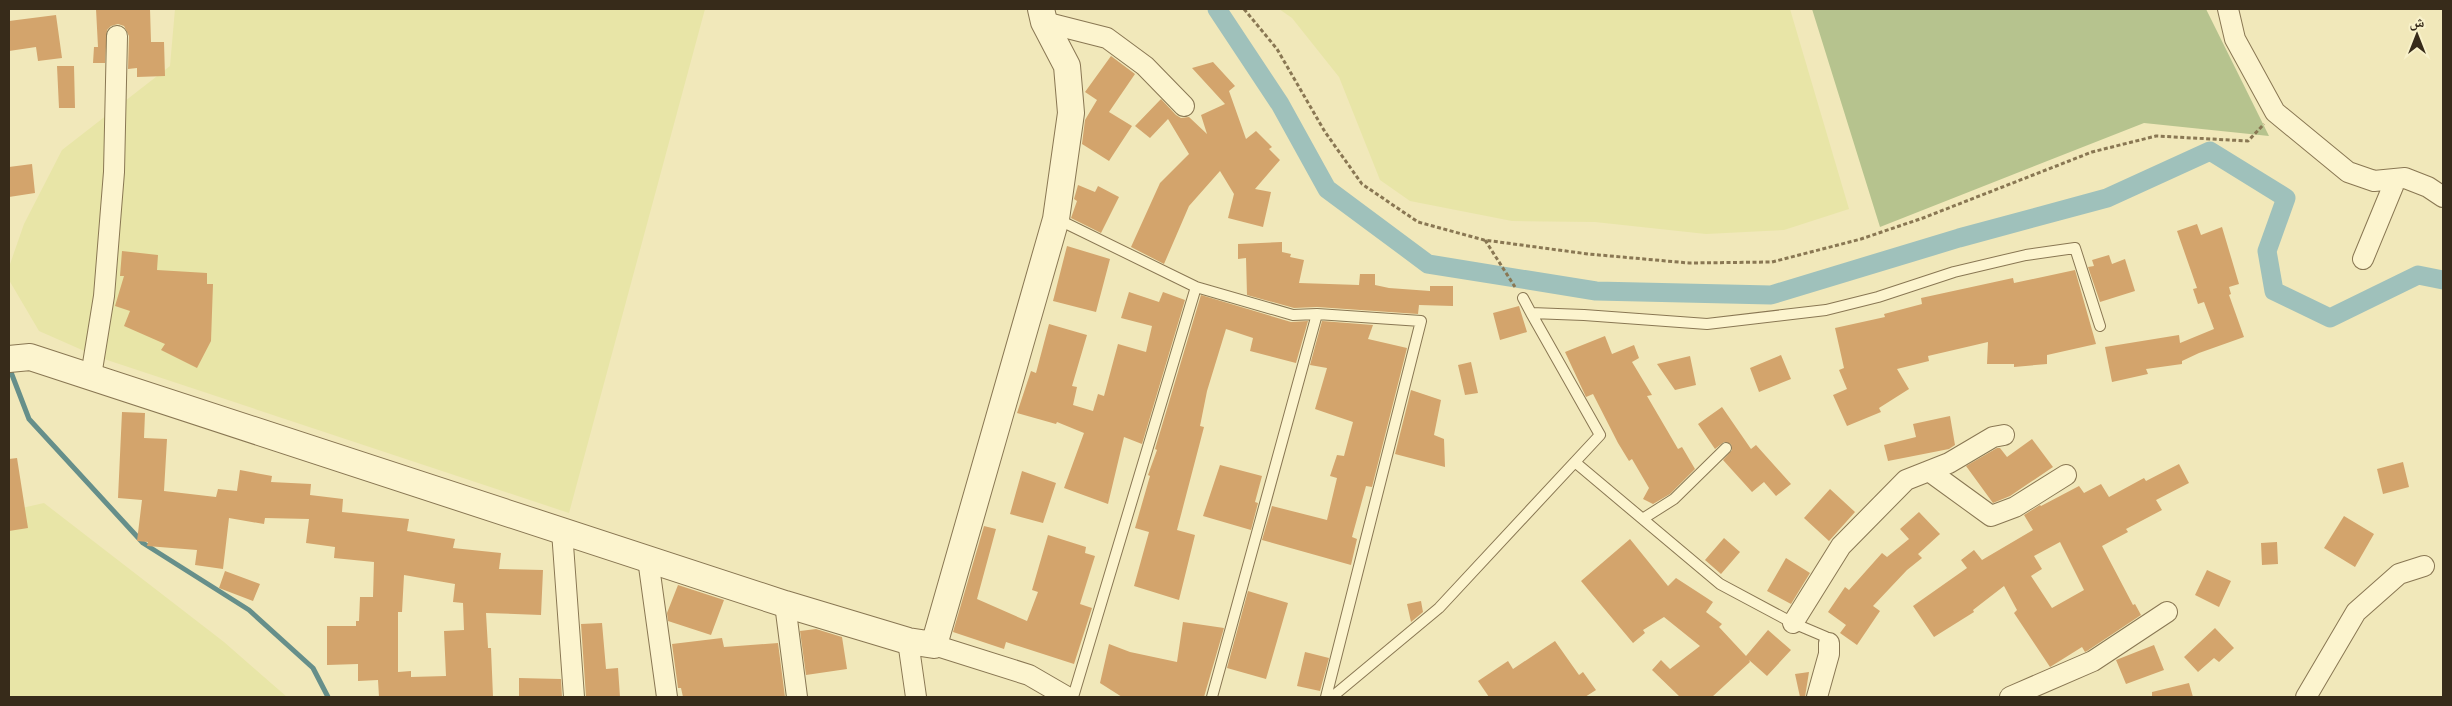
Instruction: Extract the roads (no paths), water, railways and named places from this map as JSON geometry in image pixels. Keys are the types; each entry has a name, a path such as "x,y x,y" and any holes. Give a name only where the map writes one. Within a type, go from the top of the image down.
{"street":[{"path":"2228,9 2235,39 2275,112 2348,172 2374,181 2404,178 2428,187 2443,197"},
{"path":"1038,13 1107,38 1145,66 1184,106"},
{"path":"934,645 1056,219 1071,113 1067,66 1038,13"},
{"path":"91,376 104,296 114,172 117,36"},
{"path":"2363,260 2396,179"},
{"path":"20,358 91,376 785,604 908,641 934,645 1029,675 1067,697"},
{"path":"1793,623 1841,546 1906,480 1949,464 1993,438 2004,434"},
{"path":"1928,471 1991,516 2015,507 2066,475"},
{"path":"562,531 574,697"},
{"path":"648,559 667,697"},
{"path":"2306,697 2356,612 2399,574 2424,566"},
{"path":"785,604 797,697"},
{"path":"2010,697 2093,661 2167,612"},
{"path":"908,641 916,697"},
{"path":"1817,697 1830,654 1829,644"},
{"path":"1029,675 1032,697"}],"lane":[{"path":"1056,219 1196,287 1293,315 1317,314 1421,321 1326,697"},
{"path":"1531,314 1584,315 1707,324 1826,310 1878,297 1954,272 2017,257 2075,248 2100,326"},
{"path":"1073,697 1196,287"},
{"path":"1332,697 1439,608 1576,463 1600,435 1522,298"},
{"path":"1212,697 1317,314"},
{"path":"1644,518 1674,499 1726,448"},
{"path":"1576,463 1644,518 1720,584 1793,623 1826,637 1829,644"}],"waterway":[{"path":"1217,9 1280,104 1327,189 1428,264 1596,291 1771,295 1959,238 2107,198 2210,151 2286,198 2267,251 2274,291 2330,318 2418,275 2443,280"},
{"path":"9,367 29,419 143,543 249,610 313,668 328,697"}]}
